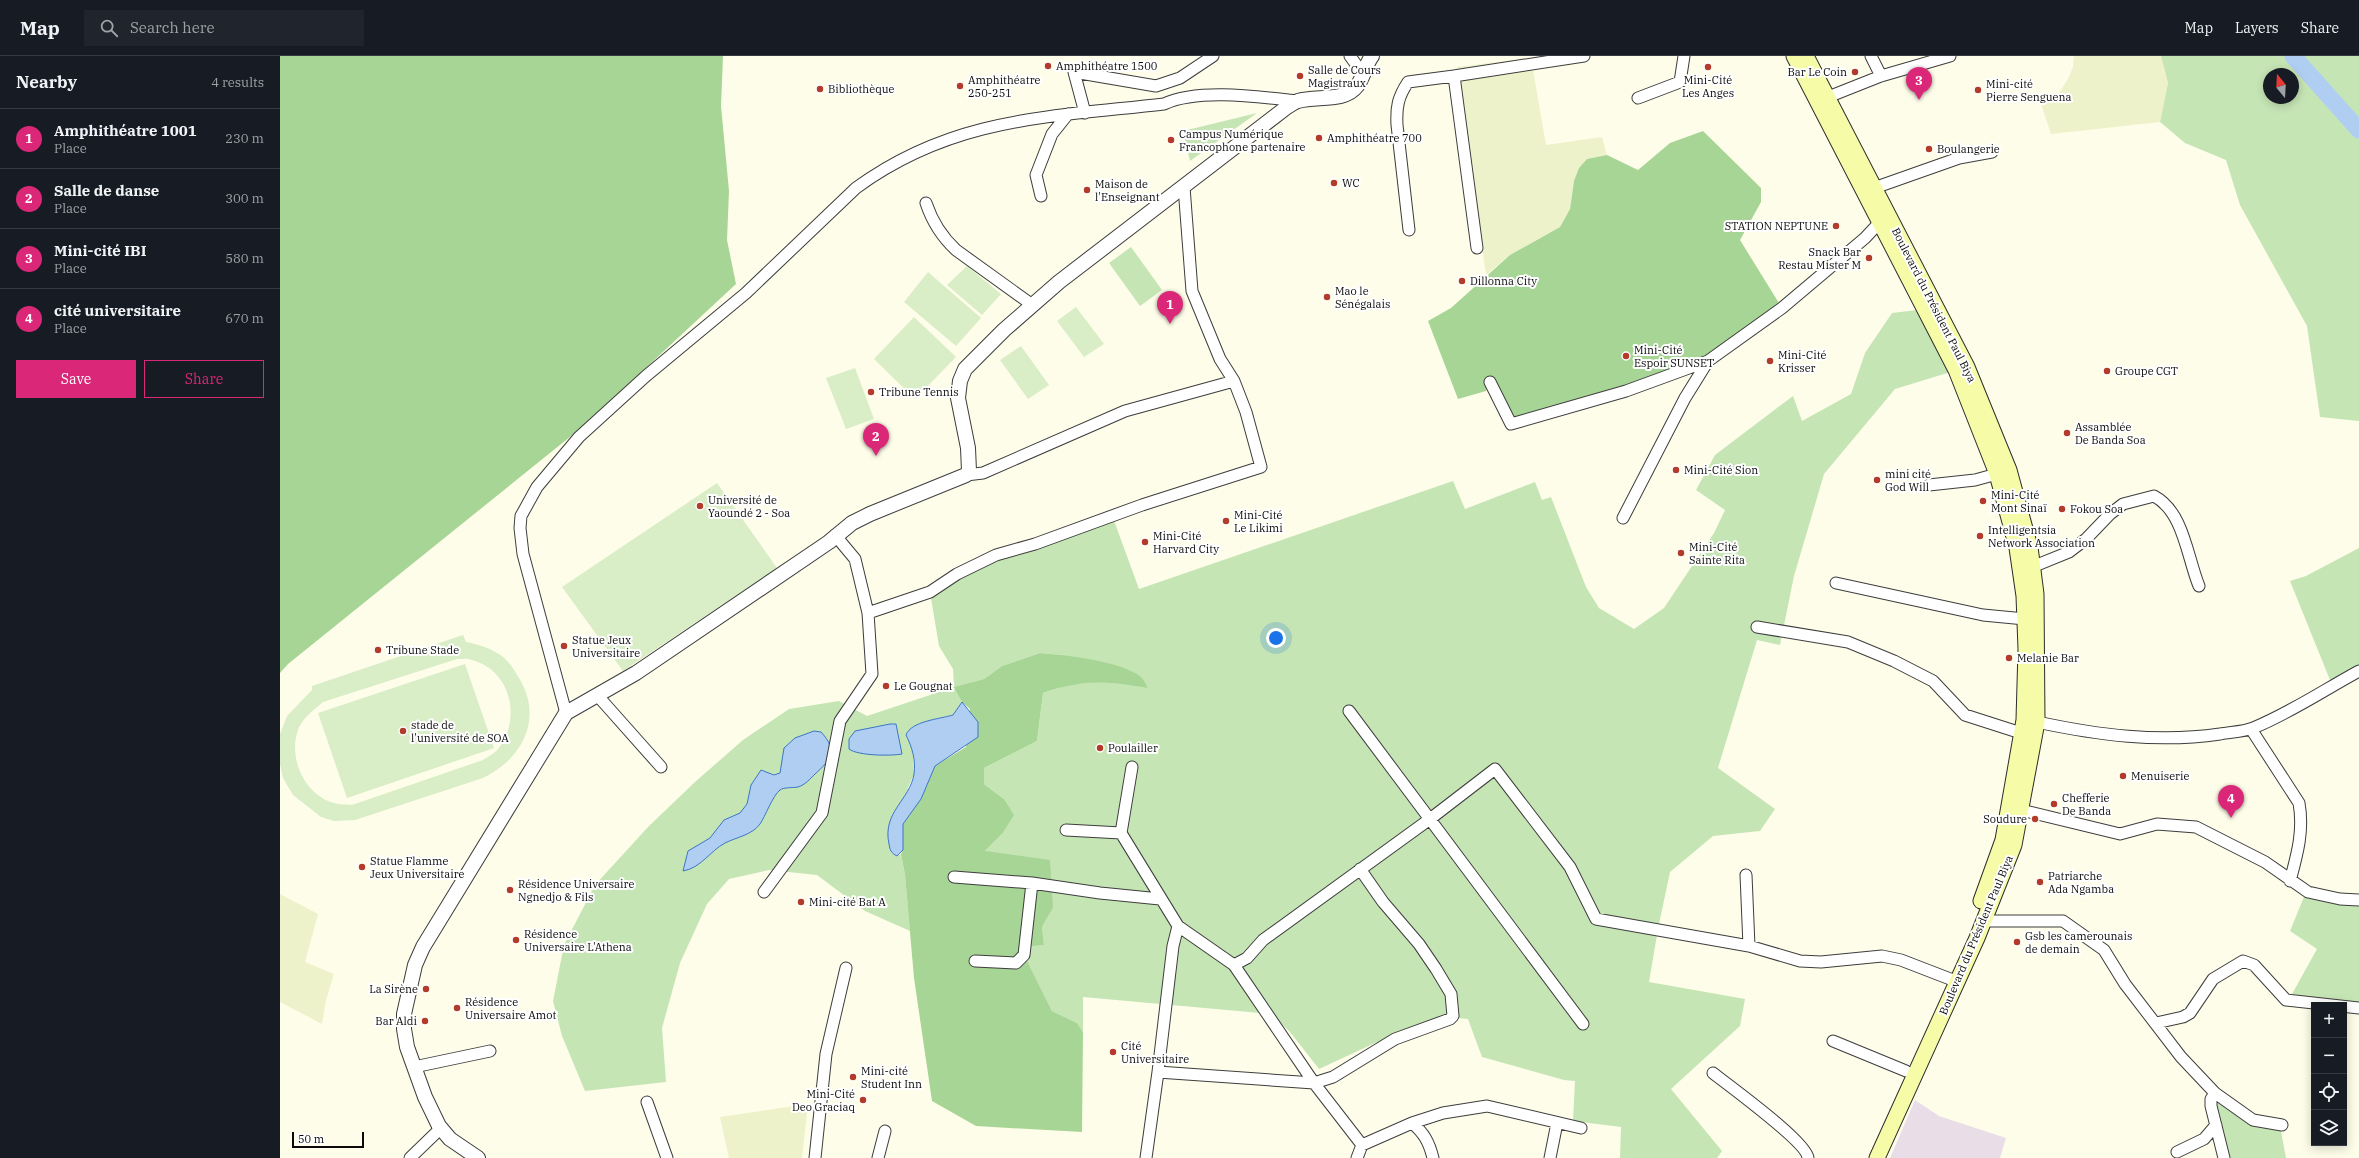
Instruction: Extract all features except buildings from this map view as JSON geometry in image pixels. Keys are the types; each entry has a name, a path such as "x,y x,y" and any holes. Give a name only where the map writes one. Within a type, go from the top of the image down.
{"main road":[{"name":"Boulevard du Président Paul Biya","path":"1794,56 1956,370 1997,474 2017,548 2036,594 2038,649 2037,722 2014,845 1984,921 1906,1071 1866,1158"},
{"name":"Boulevard du Président Paul Biya","path":"1806,56 1967,367 2009,470 2030,547 2026,569 2026,649 2021,733 2003,840 1953,980 1877,1158"}],"street":[{"path":"1085,113 1074,72 1156,86 1180,78 1213,56"},
{"path":"1350,56 1363,74"},
{"path":"566,713 531,586 520,528 521,516 537,487 560,459 605,413 686,342 746,293 831,210 876,173 910,154 954,136 1010,122 1068,114 1164,104 1178,98 1245,96 1298,101 1339,96 1351,92 1358,86 1367,63 1372,56"},
{"path":"1409,230 1396,108 1400,94 1408,82 1584,56"},
{"path":"1638,98 1680,82 1684,56"},
{"path":"1871,56 1881,76"},
{"path":"1828,97 1881,76 1950,56"},
{"path":"1454,76 1477,248"},
{"path":"966,475 969,472 968,448 958,398 960,380 965,369 978,354 1031,304 1264,124 1298,101"},
{"path":"1041,196 1036,175 1052,134 1068,114"},
{"path":"1874,188 1958,158 1992,152"},
{"path":"868,613 930,592 957,574 996,555 1035,544 1142,505 1261,467 1246,412 1234,381 1220,359 1192,291 1184,187"},
{"path":"926,203 930,215 947,241 956,250 1031,304"},
{"path":"1490,382 1511,424 1626,391 1708,361 1782,308 1865,238 1879,223"},
{"path":"1623,518 1685,398 1708,361"},
{"path":"476,1158 450,1139 441,1128 427,1102 407,1047 404,1029 404,1014 419,955 449,901 566,713 677,646 829,542 835,535 870,514 966,475 983,473 1125,411 1234,381"},
{"path":"1929,484 1975,480 1997,474"},
{"path":"2026,569 2069,552 2086,539 2110,514 2123,504 2154,496 2163,501 2174,516 2199,586"},
{"path":"764,892 822,813 840,721 872,674 868,613 855,559 835,535"},
{"path":"1836,583 1984,615 2025,619"},
{"path":"1757,627 1848,642 1894,661 1933,681 1965,715 2021,733"},
{"path":"2037,722 2103,734 2142,738 2182,738 2251,729 2287,713 2359,671"},
{"path":"597,695 661,767"},
{"path":"1349,711 1583,1024"},
{"path":"2251,729 2299,803 2301,816 2300,842 2290,881"},
{"path":"1132,767 1121,833 1160,899 1178,926 1234,965 1314,1083 1362,1145"},
{"path":"1234,965 1247,958 1263,940 1430,819 1495,769 1570,867 1596,919 1749,946 1786,959 1810,962 1882,956 1901,960 1953,980"},
{"path":"2020,810 2120,834 2157,824 2196,826 2257,857 2311,894 2359,900"},
{"path":"1066,830 1121,833"},
{"path":"1158,1072 1314,1083 1333,1077 1395,1039 1450,1019 1453,1016 1451,994 1436,969 1419,944 1383,902 1360,870"},
{"path":"1746,875 1749,946"},
{"path":"954,877 1032,883 1100,893 1160,899"},
{"path":"975,961 1016,963 1024,955 1032,883"},
{"path":"1984,921 2063,921 2104,950 2125,984 2181,1057 2215,1093 2253,1120 2282,1125"},
{"path":"1146,1158 1173,946 1178,926"},
{"path":"2156,1023 2183,1017 2190,1013 2213,979 2243,961 2254,965 2286,1000 2359,1008"},
{"path":"815,1158 826,1054 846,968"},
{"path":"1833,1042 1906,1071"},
{"path":"414,1067 490,1051"},
{"path":"1713,1073 1804,1148 1808,1158"},
{"path":"2215,1093 2211,1099 2224,1158"},
{"path":"647,1102 667,1158"},
{"path":"1357,1158 1362,1145 1412,1123 1444,1113 1487,1106 1580,1128"},
{"path":"1412,1123 1423,1132 1430,1144 1433,1158"},
{"path":"1550,1158 1557,1123"},
{"path":"2177,1152 2204,1138 2216,1125"},
{"path":"410,1158 441,1128"},
{"path":"878,1158 885,1131"}],"shaded area":[{"path":"1915,1100 1939,1116 2006,1138 2000,1158 1890,1158"}],"green space":[{"path":"280,56 723,56 721,106 729,191 727,240 736,284 581,428 288,664 280,673"},
{"path":"2074,56 2161,56 2168,83 2160,122 2051,134 2041,104 2057,96 2068,79 2073,67"},
{"path":"2161,56 2359,56 2359,421 2320,417 2307,326 2240,205 2226,160 2185,143 2160,122 2168,83"},
{"path":"1531,58 1546,145 1602,137 1607,155 1587,159 1574,181 1570,209 1560,227 1510,255 1486,275 1457,67"},
{"path":"1257,113 1190,161 1183,131"},
{"path":"1703,131 1761,188 1761,202 1740,240 1782,308 1713,358 1511,424 1490,382 1486,391 1458,399 1428,321 1451,308 1510,255 1560,227 1570,209 1574,181 1579,168 1587,159 1607,155 1638,170 1670,143"},
{"path":"1131,247 1162,290 1140,306 1109,263"},
{"path":"967,266 1001,294 982,315 947,285"},
{"path":"928,272 981,318 956,346 904,302"},
{"path":"1076,307 1104,344 1084,357 1057,321"},
{"path":"1917,310 1967,367 1895,389 1824,474 1794,576 1780,645 1757,640 1718,768 1775,809 1760,831 1713,836 1670,872 1649,982 1745,999 1740,1026 1671,1089 1722,1151 1717,1158 1620,1158 1621,1127 1573,1121 1575,1081 1564,1080 1482,1057 1468,1019 1444,1017 1375,1043 1319,1069 1290,1032 1271,1014 1083,997 1083,1032 1077,1023 1052,1011 1019,946 1044,945 1042,927 1053,908 985,851 1002,834 1004,799 984,784 984,768 1037,741 1043,693 1072,684 1106,681 1148,687 1062,655 1040,653 1002,666 984,679 955,687 962,702 953,715 917,725 906,735 913,749 914,774 908,788 897,856 901,854 905,875 910,931 865,911 817,875 769,870 729,879 707,904 680,963 662,1028 666,1082 585,1091 562,1036 553,1001 564,945 595,885 648,827 695,782 743,740 789,709 839,701 867,716 954,687 953,669 939,646 930,592 957,574 1112,515 1139,589 1453,481 1465,509 1535,482 1542,500 1551,497 1586,587 1599,608 1634,629 1664,608 1714,533 1725,510 1696,490 1715,455 1793,396 1802,421 1851,394 1865,353 1892,313"},
{"path":"914,317 956,357 915,399 874,359"},
{"path":"1021,346 1049,385 1028,399 1000,360"},
{"path":"855,368 874,419 846,429 826,378"},
{"path":"717,483 777,568 623,671 562,587"},
{"path":"2359,548 2359,671 2332,685 2290,581 2306,576"},
{"path":"463,635 466,642 490,649 501,655 510,664 526,693 529,708 529,723 525,736 518,749 509,760 497,770 483,778 355,820 334,821 321,817 293,795 283,778 280,764 280,734 287,716 312,690 312,686","holes":["457,659 470,659 485,665 496,674 504,685 509,697 511,710 510,724 505,737 495,752 483,760 352,805 336,804 323,799 314,792 301,774 295,752 295,741 298,730 302,722 309,714 323,702"]},
{"path":"1040,653 1093,660 1121,667 1132,671 1141,677 1148,688 1120,684 1084,683 1058,688 1043,693 1037,741 984,768 984,784 1004,799 1014,815 1002,834 985,851 1050,860 1053,908 1042,927 1044,945 1020,947 1052,1011 1077,1023 1083,1032 1082,1132 976,1126 932,1101 914,978 905,875 901,854 903,850 903,824 921,799 935,766 966,747 970,709 962,702 954,687 984,679 1002,666"},
{"path":"465,664 494,748 347,798 318,713"},
{"path":"2308,887 2359,901 2359,1006 2347,1004 2347,1002 2337,1002 2292,994 2317,949 2290,931"},
{"path":"280,894 318,914 305,962 334,974 326,1000 322,1024 280,1002"},
{"path":"2215,1093 2253,1120 2280,1126 2286,1158 2223,1158 2216,1124"},
{"path":"808,1104 802,1158 729,1158 720,1117"}],"water":[{"path":"962,702 978,722 978,737 935,766 921,799 903,824 903,850 897,856 890,850 889,846 889,823 907,791 914,774 913,754 906,735 909,730 926,721 953,715"},
{"path":"896,724 902,754 867,754 849,749 849,739 855,731"},
{"path":"814,731 821,732 826,738 831,750 828,759 821,769 801,786 784,788 780,790 775,796 760,824 753,831 725,843 700,863 683,871 688,851 710,838 724,820 740,813 747,804 751,785 761,770 774,775 780,773 784,748 795,738"}],"waterway":[{"path":"2293,56 2359,130"}],"place":[{"name":"Amphithéatre 1500","path":"1048,66"},
{"name":"Mini-Cité Les Anges","path":"1708,67"},
{"name":"Bar Le Coin","path":"1855,72"},
{"name":"Salle de Cours Magistraux","path":"1300,76"},
{"name":"Amphithéatre 250-251","path":"960,86"},
{"name":"Bibliothèque","path":"820,89"},
{"name":"Mini-cité Pierre Senguena","path":"1978,90"},
{"name":"Mini-cité IBI","path":"1919,100"},
{"name":"Amphithéatre 700","path":"1319,138"},
{"name":"Campus Numérique Francophone partenaire","path":"1171,140"},
{"name":"Boulangerie","path":"1929,149"},
{"name":"WC","path":"1334,183"},
{"name":"Maison de l'Enseignant","path":"1087,190"},
{"name":"STATION NEPTUNE","path":"1836,226"},
{"name":"Snack Bar Restau Mister M","path":"1869,258"},
{"name":"Dillonna City","path":"1462,281"},
{"name":"Mao le Sénégalais","path":"1327,297"},
{"name":"Amphithéatre 1001","path":"1170,324"},
{"name":"Mini-Cité Espoir SUNSET","path":"1626,356"},
{"name":"Mini-Cité Krisser","path":"1770,361"},
{"name":"Groupe CGT","path":"2107,371"},
{"name":"Tribune Tennis","path":"871,392"},
{"name":"Assamblée De Banda Soa","path":"2067,433"},
{"name":"Salle de danse","path":"876,456"},
{"name":"Mini-Cité Sion","path":"1676,470"},
{"name":"mini cité God Will","path":"1877,480"},
{"name":"Mini-Cité Mont Sinaï","path":"1983,501"},
{"name":"Université de Yaoundé 2 - Soa","path":"700,506"},
{"name":"Fokou Soa","path":"2062,509"},
{"name":"Mini-Cité Le Likimi","path":"1226,521"},
{"name":"Intelligentsia Network Association","path":"1980,536"},
{"name":"Mini-Cité Harvard City","path":"1145,542"},
{"name":"Mini-Cité Sainte Rita","path":"1681,553"},
{"name":"Statue Jeux Universitaire","path":"564,646"},
{"name":"Tribune Stade","path":"378,650"},
{"name":"Melanie Bar","path":"2009,658"},
{"name":"Le Gougnat","path":"886,686"},
{"name":"stade de l'université de SOA","path":"403,731"},
{"name":"Poulailler","path":"1100,748"},
{"name":"Menuiserie","path":"2123,776"},
{"name":"Chefferie De Banda","path":"2054,804"},
{"name":"cité universitaire","path":"2231,818"},
{"name":"Soudure","path":"2035,819"},
{"name":"Statue Flamme Jeux Universitaire","path":"362,867"},
{"name":"Patriarche Ada Ngamba","path":"2040,882"},
{"name":"Résidence Universaire Ngnedjo & Fils","path":"510,890"},
{"name":"Mini-cité Bat A","path":"801,902"},
{"name":"Résidence Universaire L'Athena","path":"516,940"},
{"name":"Gsb les camerounais de demain","path":"2017,942"},
{"name":"La Sirène","path":"426,989"},
{"name":"Résidence Universaire Amot","path":"457,1008"},
{"name":"Bar Aldi","path":"425,1021"},
{"name":"Cité Universitaire","path":"1113,1052"},
{"name":"Mini-cité Student Inn","path":"853,1077"},
{"name":"Mini-Cité Deo Graciaq","path":"863,1100"}]}
